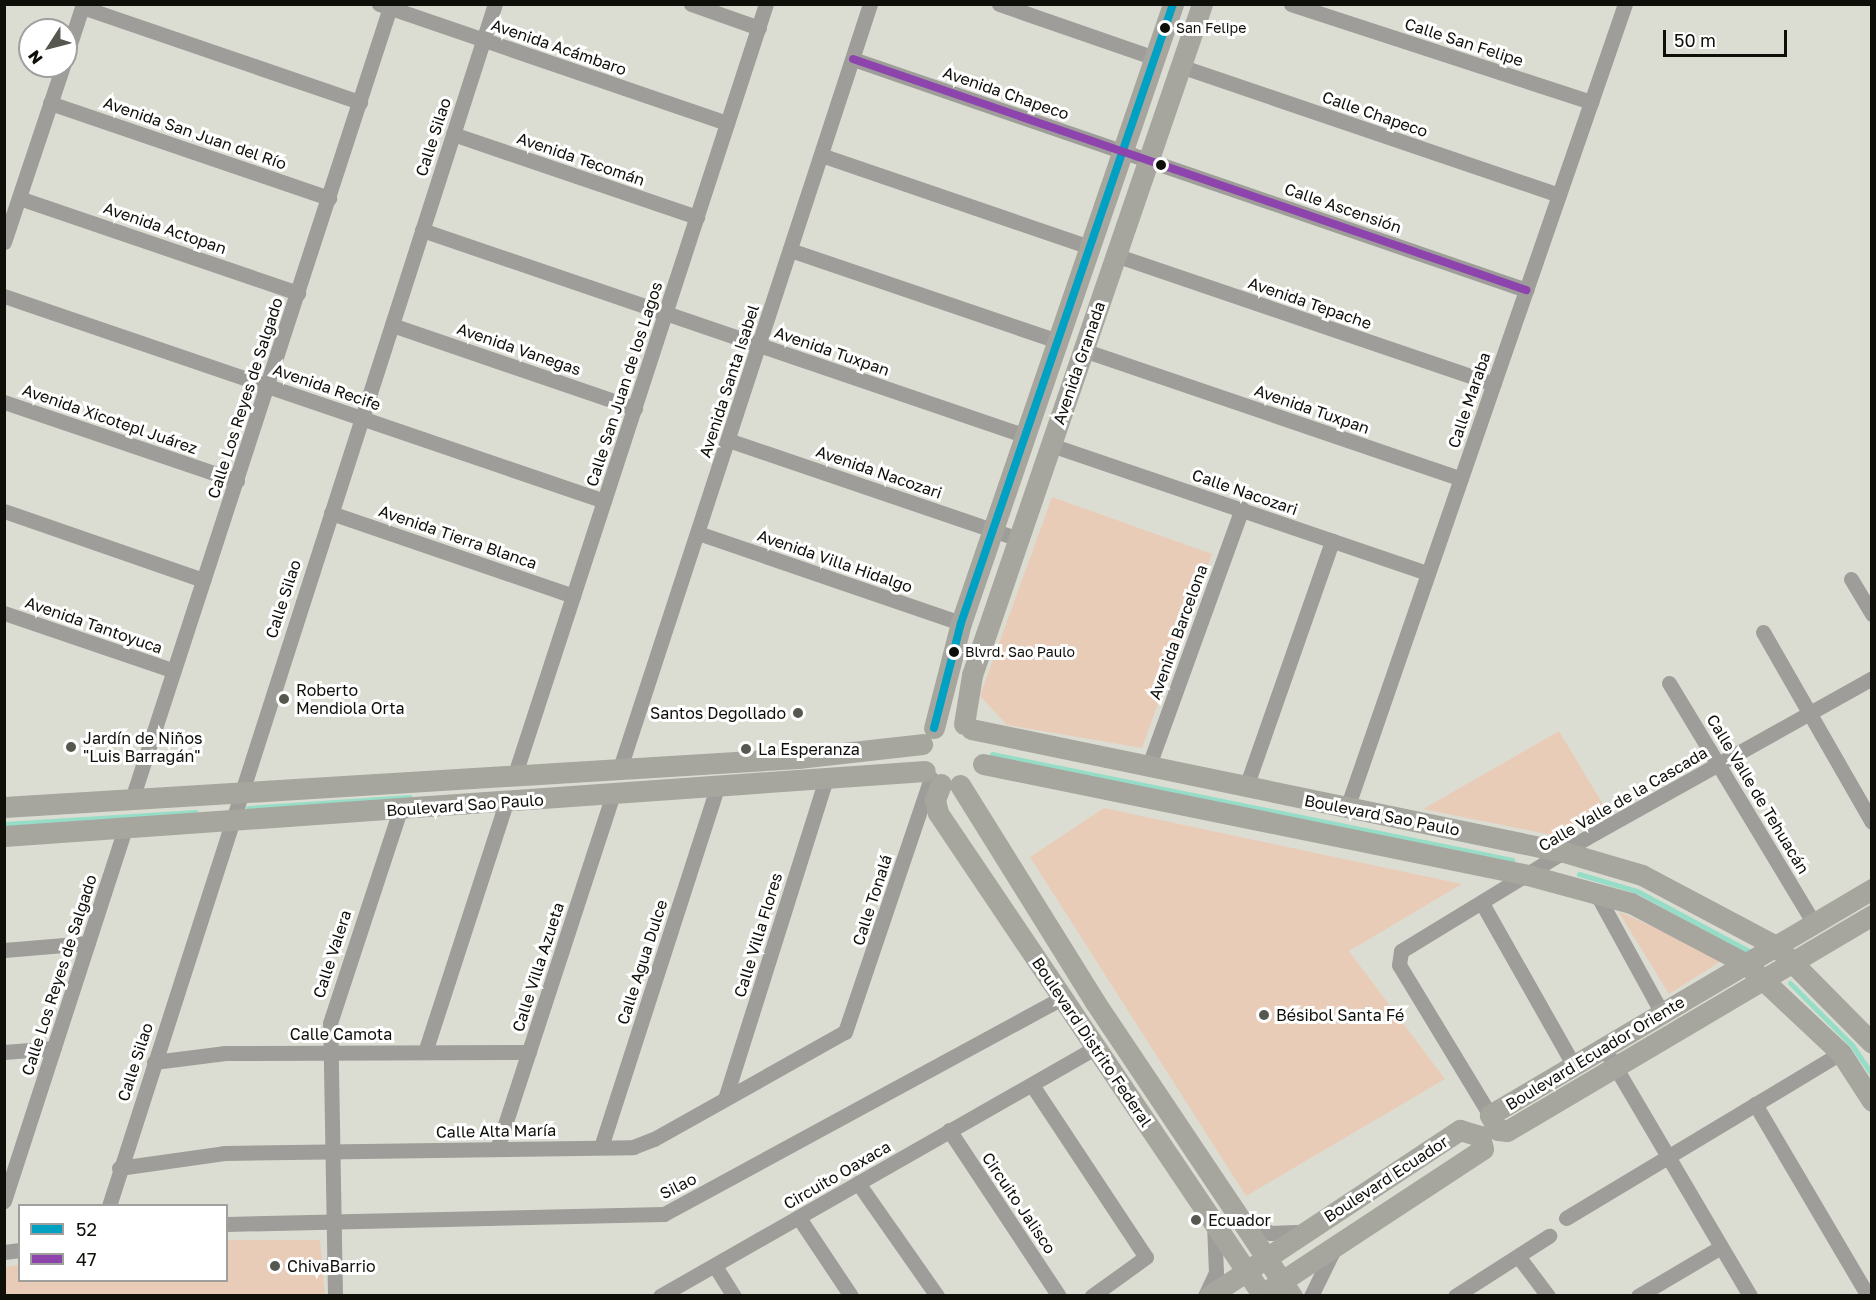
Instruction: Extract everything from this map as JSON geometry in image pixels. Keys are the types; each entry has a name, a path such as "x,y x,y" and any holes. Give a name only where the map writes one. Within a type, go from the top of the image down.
{"main road":[{"name":"Avenida Granada","path":"928,736 961,623 1173,4"},
{"name":"Avenida Granada","path":"968,726 972,675 1202,4"},
{"name":"Boulevard Sao Paulo","path":"4,807 237,796 620,768 928,736 968,726 1148,768 1564,852 1642,875 1776,946 1872,1043"},
{"path":"928,736 939,780 983,764 982,744 968,726"},
{"name":"Boulevard Sao Paulo","path":"983,764 1528,875 1631,903 1745,963 1841,1053 1872,1101"},
{"name":"Boulevard Sao Paulo","path":"4,836 825,781 939,780"},
{"name":"Boulevard Distrito Federal","path":"939,780 934,800 938,813 1262,1295"},
{"name":"Boulevard Distrito Federal","path":"939,780 1095,1002 1287,1288"},
{"name":"Boulevard Ecuador Oriente","path":"1872,889 1490,1115 1498,1130 1507,1131 1872,915"},
{"name":"Boulevard Ecuador","path":"1207,1296 1460,1130 1480,1136 1483,1149 1339,1244 1287,1288 1262,1295"}],"street":[{"name":"Calle Silao","path":"110,1204 232,821 237,796 495,4"},
{"path":"691,4 759,28"},
{"name":"Calle San Juan de los Lagos","path":"515,774 766,4"},
{"name":"Avenida Santa Isabel","path":"620,768 870,4"},
{"path":"999,4 1155,58"},
{"name":"Calle San Felipe","path":"1291,4 1591,102"},
{"name":"Calle Maraba","path":"1347,808 1591,102 1622,5"},
{"path":"78,21 83,6 360,102"},
{"name":"Avenida Acámbaro","path":"387,6 727,123"},
{"name":"Calle Los Reyes de Salgado","path":"131,802 171,670 237,481 360,102 387,6"},
{"name":"Avenida Chapeco","path":"853,59 1148,160"},
{"name":"Calle Chapeco","path":"1180,66 1559,195"},
{"path":"4,242 59,78"},
{"name":"Avenida San Juan del Río","path":"50,103 329,198"},
{"name":"Avenida Tecomán","path":"453,134 697,218"},
{"path":"821,155 1090,247"},
{"name":"Calle Ascensión","path":"1148,160 1526,290"},
{"name":"Avenida Actopan","path":"19,198 298,293"},
{"name":"Avenida Tuxpan","path":"422,230 1026,436"},
{"path":"790,250 1058,341"},
{"name":"Avenida Tepache","path":"1115,255 1494,384"},
{"name":"Avenida Recife","path":"4,296 604,501"},
{"name":"Avenida Vanegas","path":"392,325 635,408"},
{"name":"Avenida Tuxpan","path":"1083,350 1461,479"},
{"name":"Avenida Xicotepl Juárez","path":"4,402 237,481"},
{"name":"Avenida Nacozari","path":"728,440 1019,539"},
{"name":"Calle Nacozari","path":"1051,445 1428,573"},
{"name":"Avenida Barcelona","path":"1148,768 1242,509"},
{"path":"4,511 203,580"},
{"name":"Avenida Tierra Blanca","path":"331,513 573,596"},
{"name":"Avenida Villa Hidalgo","path":"698,533 961,623"},
{"path":"1246,788 1332,541"},
{"path":"1851,579 1872,614"},
{"name":"Avenida Tantoyuca","path":"4,614 171,670"},
{"path":"1763,632 1872,822"},
{"name":"Calle Valle de la Cascada","path":"1490,1115 1397,957 1564,852 1872,678"},
{"name":"Calle Valle de Tehuacán","path":"1670,683 1721,764 1814,923"},
{"name":"Calle Tonalá","path":"845,1032 939,780"},
{"name":"Calle Villa Flores","path":"725,1099 825,781"},
{"name":"Calle Agua Dulce","path":"601,1147 717,788"},
{"name":"Calle Villa Azueta","path":"497,1149 613,795"},
{"path":"424,1052 506,802"},
{"name":"Calle Valera","path":"335,1296 331,1224 330,1052 333,1005 400,810"},
{"name":"Calle Los Reyes de Salgado","path":"4,1201 125,828"},
{"path":"1596,893 1662,1013"},
{"path":"1483,905 1574,1065"},
{"path":"4,950 88,943"},
{"name":"Silao","path":"228,1224 331,1224 664,1214 1062,998"},
{"path":"1075,1018 1095,1002"},
{"name":"Calle Alta María","path":"120,1168 224,1153 633,1147 654,1139 845,1032"},
{"path":"4,1052 54,1048"},
{"name":"Circuito Oaxaca","path":"660,1296 1095,1048"},
{"path":"1604,1048 1750,1296"},
{"name":"Calle Camota","path":"154,1062 225,1053 529,1052"},
{"path":"1566,1218 1841,1053"},
{"path":"1032,1085 1146,1257 1092,1296"},
{"path":"1755,1104 1868,1296"},
{"name":"Circuito Jalisco","path":"949,1130 1059,1296"},
{"path":"858,1183 937,1296"},
{"path":"1236,1214 1270,1233 1306,1232"},
{"path":"799,1218 851,1296"},
{"path":"1207,1296 1216,1272 1213,1219"},
{"path":"1455,1296 1549,1236"},
{"path":"1311,1296 1320,1266 1339,1244"},
{"path":"1638,1296 1721,1247"},
{"path":"1518,1256 1548,1296"},
{"path":"715,1266 734,1296"}],"shaded area":[{"path":"1052,497 1212,554 1142,748 1007,725 980,696"},
{"path":"1559,731 1604,806 1552,835 1423,809"},
{"name":"Bésibol Santa Fé","path":"1104,808 1462,884 1349,951 1445,1079 1246,1196 1030,857"},
{"path":"1618,911 1676,937 1721,961 1669,994"},
{"name":"ChivaBarrio","path":"228,1240 320,1240 325,1295 5,1295 5,1267 18,1265 18,1282 228,1282"}],"waterway":[{"path":"992,754 1512,860"},
{"path":"248,808 410,797"},
{"path":"4,824 196,812"},
{"path":"1579,874 1637,891 1751,952"},
{"path":"1790,983 1852,1045 1872,1075"}],"transit line":[{"name":"52","path":"934,728 961,623 1173,4"},
{"name":"47","path":"853,59 1526,290"}],"place":[{"name":"San Felipe","path":"1165,28"},
{"name":"Blvrd. Sao Paulo","path":"954,652"},
{"name":"Roberto Mendiola Orta","path":"284,699"},
{"name":"Santos Degollado","path":"798,713"},
{"name":"Jardín de Niños \"Luis Barragán\"","path":"71,747"},
{"name":"La Esperanza","path":"746,749"},
{"name":"Bésibol Santa Fé","path":"1264,1015"},
{"name":"Ecuador","path":"1196,1220"},
{"name":"ChivaBarrio","path":"275,1266"}]}
